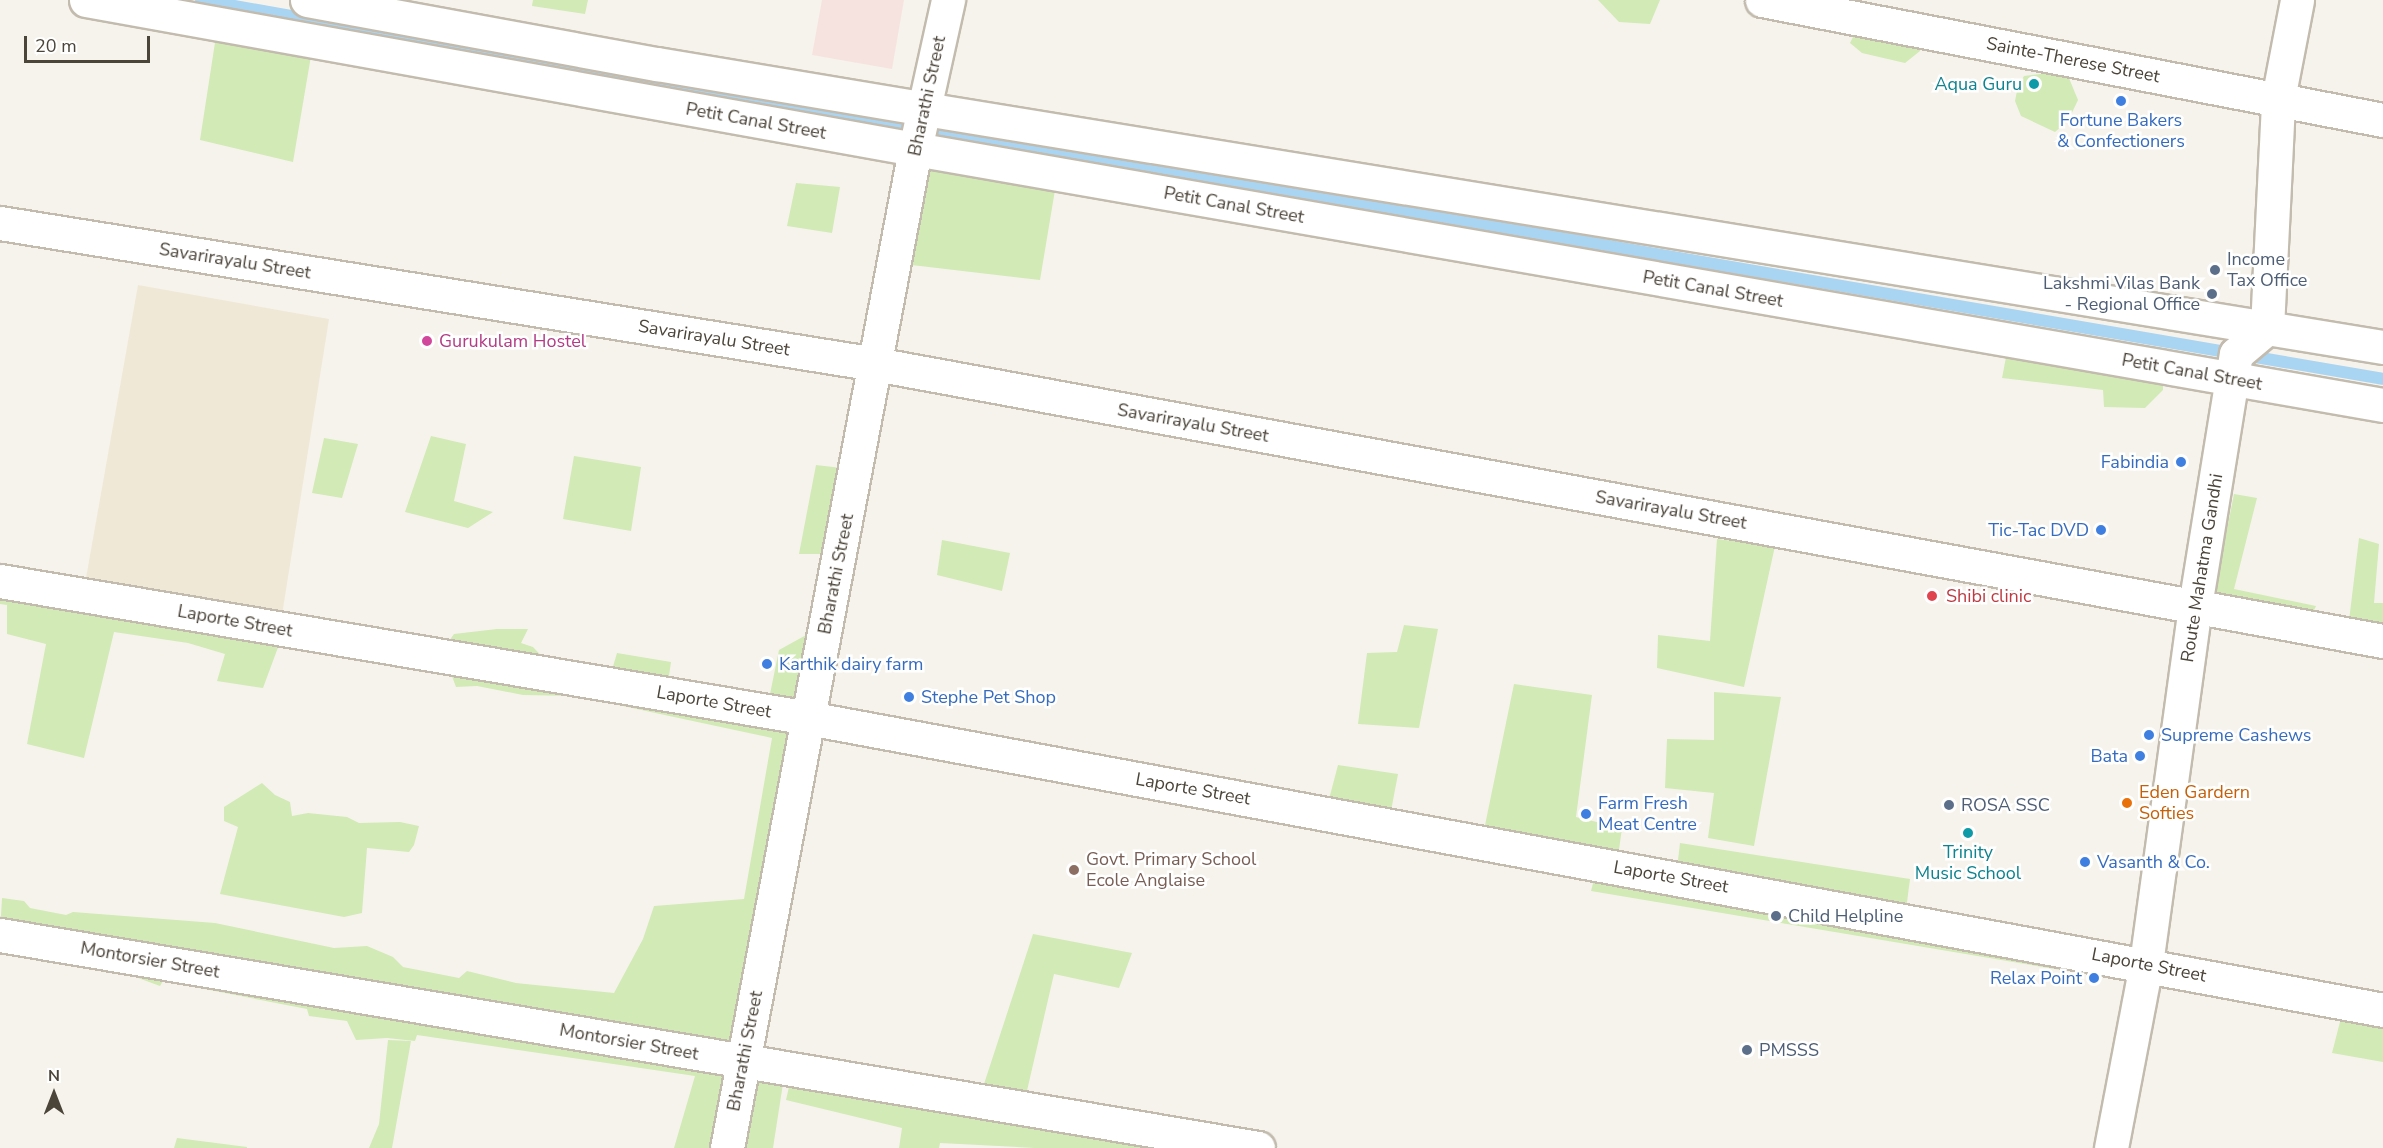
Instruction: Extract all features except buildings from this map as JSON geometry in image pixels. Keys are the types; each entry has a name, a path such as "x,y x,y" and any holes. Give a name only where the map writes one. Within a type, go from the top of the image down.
{"street":[{"name":"Petit Canal Street","path":"86,0 920,129 2383,347"},
{"name":"Petit Canal Street","path":"308,0 657,64 920,129 2232,379 2383,405"},
{"name":"Bharathi Street","path":"727,1148 920,129 948,0"},
{"name":"Sainte-Therese Street","path":"1762,0 2383,120"},
{"path":"2267,328 2278,99 2297,0"},
{"name":"Savarirayalu Street","path":"0,223 875,364 2383,641"},
{"name":"Route Mahatma Gandhi","path":"2111,1148 2146,964 2195,606 2236,354 2267,328"},
{"name":"Laporte Street","path":"0,581 808,718 2146,964 2383,1010"},
{"name":"Montorsier Street","path":"0,935 1258,1148"}],"shaded area":[{"path":"822,0 904,0 892,69 812,55"},
{"path":"138,285 329,319 282,615 86,578"}],"green space":[{"path":"533,0 588,0 585,14 532,6"},
{"path":"1598,0 1660,0 1650,24 1619,22"},
{"path":"1857,29 1922,41 1920,51 1905,63 1862,53 1850,43"},
{"path":"216,36 312,50 293,162 200,140"},
{"path":"2066,71 2078,100 2068,121 2055,132 2021,116 2015,101 2018,86 2024,76"},
{"path":"925,158 1056,184 1040,280 903,264"},
{"path":"796,183 840,187 832,233 787,226"},
{"path":"2009,342 2163,371 2163,390 2145,408 2104,407 2103,390 2002,378"},
{"path":"431,436 466,444 454,501 493,512 468,528 405,512"},
{"path":"324,438 358,444 342,498 312,493"},
{"path":"574,456 641,467 631,531 563,519"},
{"path":"816,465 850,469 834,554 799,554"},
{"path":"2234,494 2257,498 2234,589 2316,606 2308,623 2212,605"},
{"path":"2359,538 2379,544 2374,603 2383,603 2383,635 2348,629"},
{"path":"1717,539 1775,546 1744,687 1657,668 1658,635 1710,641"},
{"path":"942,540 1010,553 1002,591 937,575"},
{"path":"0,583 807,720 739,1056 0,933 2,898 24,901 30,908 66,915 73,912 215,923 334,948 367,946 393,957 403,967 459,978 467,971 516,983 614,993 643,939 654,906 744,899 772,738 576,696 523,695 477,686 456,687 450,671 280,642 263,688 217,681 225,654 188,643 114,632 84,758 27,744 46,644 7,634 7,605 0,604"},
{"path":"1404,625 1438,629 1419,728 1358,724 1367,653 1397,652"},
{"path":"497,629 528,629 521,643 533,647 556,671 444,648 454,634"},
{"path":"817,629 803,712 737,692 770,694 779,650"},
{"path":"617,653 671,662 667,689 609,680"},
{"path":"1514,684 1592,695 1576,817 1622,828 1618,857 1483,835"},
{"path":"1714,692 1781,697 1754,846 1708,838 1714,793 1665,788 1667,739 1714,740"},
{"path":"1338,765 1398,774 1390,816 1328,803"},
{"path":"262,783 275,795 290,802 292,816 308,813 347,817 359,823 400,822 419,826 414,845 409,852 367,848 362,913 344,917 220,894 238,827 224,821 224,807"},
{"path":"1680,843 1910,879 1906,910 1677,869"},
{"path":"1597,868 2067,955 2061,970 1591,891"},
{"path":"1033,934 1132,953 1119,988 1054,974 1026,1095 984,1084"},
{"path":"92,961 738,1065 722,1148 674,1148 695,1076 417,1035 415,1041 387,1038 356,1040 347,1021 309,1016 307,1009 163,981 160,986"},
{"path":"2343,1010 2383,1018 2383,1062 2332,1053"},
{"path":"388,1040 411,1041 392,1148 369,1148 379,1124"},
{"path":"750,1070 784,1077 773,1148 736,1148"},
{"path":"791,1078 1222,1148 1035,1148 940,1143 939,1148 899,1148 902,1128 786,1100"},
{"path":"177,1138 247,1147 247,1148 174,1148"}],"waterway":[{"path":"201,0 783,104 2383,379"}],"place":[{"name":"Aqua Guru","path":"2034,84"},
{"name":"Fortune Bakers & Confectioners","path":"2121,101"},
{"name":"Income Tax Office","path":"2215,270"},
{"name":"Lakshmi Vilas Bank - Regional Office","path":"2212,294"},
{"name":"Gurukulam Hostel","path":"427,341"},
{"name":"Fabindia","path":"2181,462"},
{"name":"Tic-Tac DVD","path":"2101,530"},
{"name":"Shibi clinic","path":"1932,596"},
{"name":"Karthik dairy farm","path":"767,664"},
{"name":"Stephe Pet Shop","path":"909,697"},
{"name":"Supreme Cashews","path":"2149,735"},
{"name":"Bata","path":"2140,756"},
{"name":"Eden Gardern Softies","path":"2127,803"},
{"name":"ROSA SSC","path":"1949,805"},
{"name":"Farm Fresh Meat Centre","path":"1586,814"},
{"name":"Trinity Music School","path":"1968,833"},
{"name":"Vasanth & Co.","path":"2085,862"},
{"name":"Govt. Primary School Ecole Anglaise","path":"1074,870"},
{"name":"Child Helpline","path":"1776,916"},
{"name":"Relax Point","path":"2094,978"},
{"name":"PMSSS","path":"1747,1050"}]}
